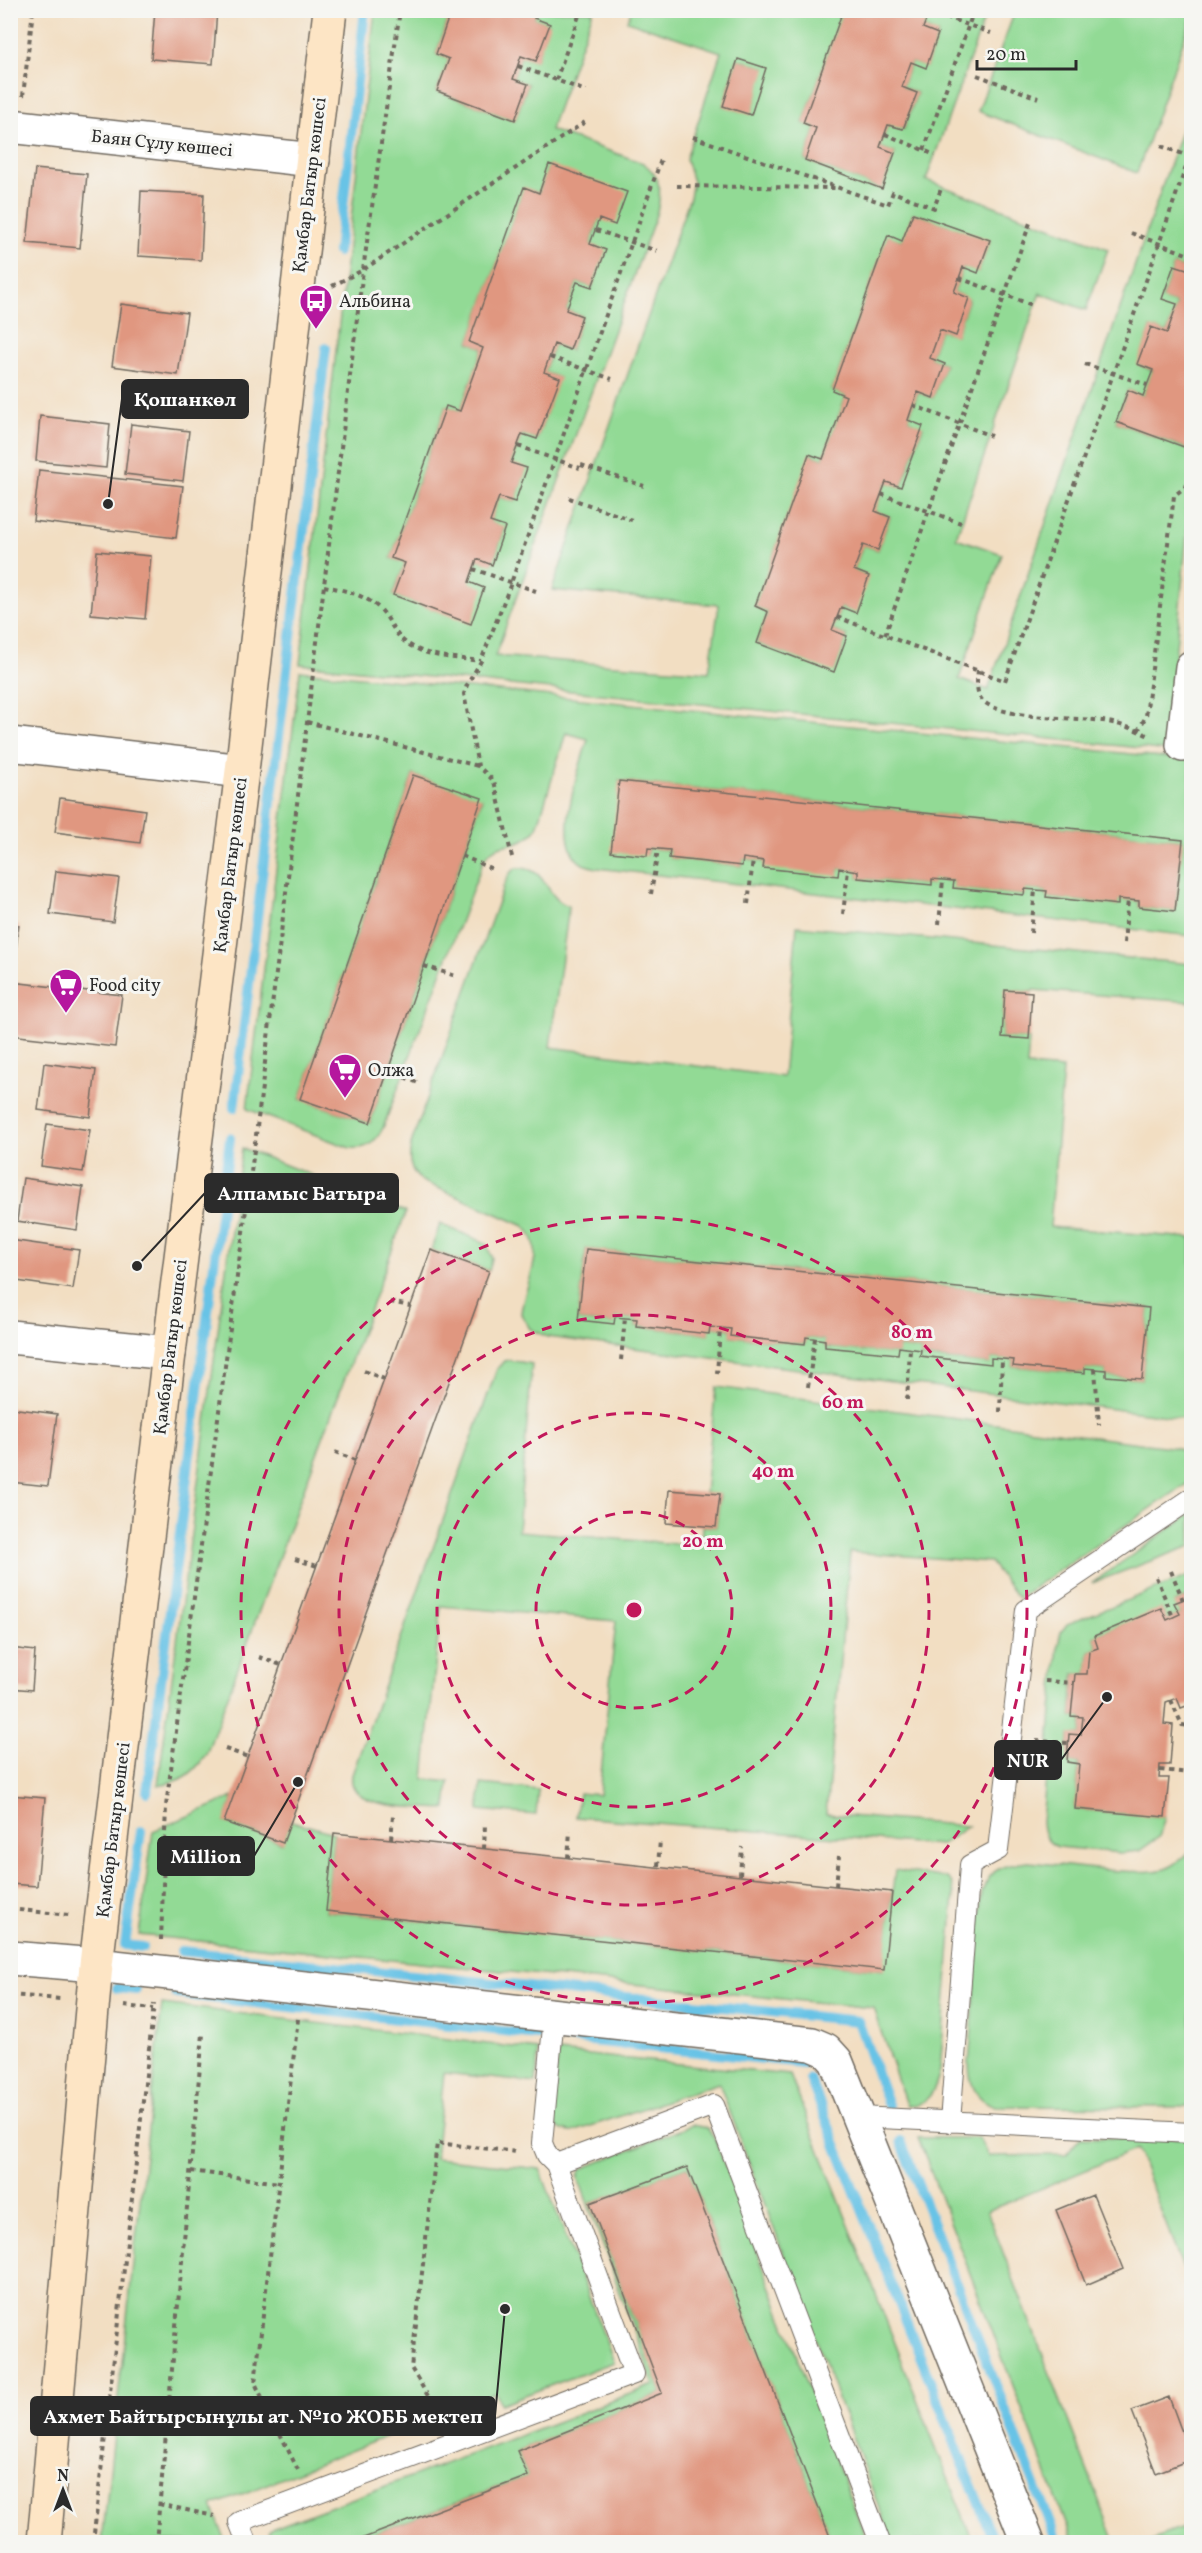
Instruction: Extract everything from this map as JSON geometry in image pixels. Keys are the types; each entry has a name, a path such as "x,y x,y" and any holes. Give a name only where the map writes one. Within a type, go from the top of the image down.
{"main road":[{"name":"Қамбар Батыр көшесі","path":"44,2542 96,1965 169,1353 242,771 330,10"}],"street":[{"name":"Баян Сұлу көшесі","path":"10,126 313,159"},
{"path":"1183,746 1191,667"},
{"path":"10,744 242,771"},
{"path":"10,1337 169,1353"},
{"path":"10,1958 96,1965 812,2044 826,2050 836,2061 1028,2542"}],"lane":[{"path":"950,2122 970,1865 998,1850 1026,1610 1191,1498"},
{"path":"247,2542 239,2522 634,2374 551,2159 542,2143 554,2016"},
{"path":"551,2159 714,2105 879,2542"},
{"path":"858,2117 1191,2133"}],"path":[{"path":"93,2542 157,1972 166,1806 256,1135 363,270 400,10"},
{"path":"556,80 581,10"},
{"path":"924,150 974,10"},
{"path":"929,11 991,33"},
{"path":"518,66 586,91"},
{"path":"977,75 1038,98"},
{"path":"327,286 334,286 363,270 585,122"},
{"path":"885,134 935,155"},
{"path":"693,136 888,205 893,192 934,208 942,186"},
{"path":"1161,146 1190,157"},
{"path":"837,617 1005,681 1191,150"},
{"path":"478,766 464,693 481,661 511,583 662,157"},
{"path":"677,186 840,189"},
{"path":"885,635 1030,220"},
{"path":"596,230 657,251"},
{"path":"1131,233 1191,256"},
{"path":"959,278 1035,306"},
{"path":"550,357 612,379"},
{"path":"1085,364 1147,385"},
{"path":"913,405 991,436"},
{"path":"518,446 556,460 644,486"},
{"path":"1138,731 1146,716 1174,496 1191,481"},
{"path":"881,494 961,523"},
{"path":"569,498 632,520"},
{"path":"473,569 536,591"},
{"path":"324,586 350,591 380,609 397,637 413,648 433,655 481,661"},
{"path":"978,670 978,693 984,701 996,708 1060,718 1101,721 1138,731 1160,742 1183,746"},
{"path":"307,723 478,766 494,781 512,857"},
{"path":"651,894 658,849"},
{"path":"462,856 495,870"},
{"path":"748,904 753,859"},
{"path":"843,914 848,870"},
{"path":"939,924 943,880"},
{"path":"1031,933 1035,890"},
{"path":"1124,943 1128,900"},
{"path":"424,966 456,976"},
{"path":"388,1070 418,1083"},
{"path":"390,1302 411,1306"},
{"path":"621,1360 625,1318"},
{"path":"717,1374 720,1328"},
{"path":"808,1387 815,1338"},
{"path":"907,1400 910,1349"},
{"path":"1000,1412 1002,1359"},
{"path":"1095,1369 1099,1425"},
{"path":"364,1371 384,1379"},
{"path":"334,1452 355,1460"},
{"path":"295,1559 317,1566"},
{"path":"1171,1571 1183,1600"},
{"path":"1156,1577 1173,1617"},
{"path":"259,1657 281,1665"},
{"path":"1171,1700 1182,1725 1191,1726"},
{"path":"225,1749 248,1757"},
{"path":"1160,1770 1191,1773"},
{"path":"391,1839 393,1816"},
{"path":"484,1849 485,1824"},
{"path":"568,1858 570,1832"},
{"path":"658,1866 660,1840"},
{"path":"740,1875 742,1847"},
{"path":"836,1886 838,1856"},
{"path":"10,1909 102,1919"},
{"path":"298,2020 255,2384 298,2471 312,2493"},
{"path":"156,2542 203,2034"},
{"path":"454,2440 411,2368 437,2143 551,2159"},
{"path":"191,2171 279,2183"},
{"path":"159,2504 239,2522"}],"green space":[{"path":"375,11 451,11 436,54 449,59 437,91 515,120 528,84 513,79 521,56 536,60 549,24 534,18 537,11 593,11 550,130 643,163 654,174 659,186 656,215 495,656 709,672 719,605 552,590 690,197 693,182 686,159 721,52 627,21 631,11 843,11 803,123 816,128 805,160 882,189 895,153 880,147 888,125 904,129 917,93 902,87 911,62 926,67 938,34 923,28 930,11 987,11 926,180 1108,249 1086,310 1040,293 956,538 1002,554 959,679 988,690 1191,103 1191,219 1185,237 1191,240 1190,270 1174,265 1162,299 1177,304 1167,333 1151,328 1138,364 1153,371 1143,396 1128,390 1116,422 1191,450 1191,510 1168,731 1191,753 300,664","holes":["738,59 765,68 751,114 723,106","549,165 599,219 590,244 605,251 592,287 577,282 566,310 582,316 570,350 554,344 544,372 559,378 537,439 522,434 511,463 526,469 515,502 499,497 490,522 505,528 492,564 477,559 469,582 471,623 393,595 405,563 391,558 446,406 460,411 483,348 469,342 524,188 539,193","913,213 990,241 978,272 963,267 954,292 969,299 956,335 940,330 930,358 945,364 933,398 918,392 908,420 923,427 901,487 886,482 875,511 890,517 878,550 863,545 854,570 868,576 855,612 841,607 832,630 847,636 834,671 757,643 768,612 755,606 810,454 823,459 846,396 832,390 888,236 902,241"]},
{"path":"1015,11 1191,11 1191,19 1137,173 978,111"},
{"path":"300,671 1191,760 1191,936 586,865 573,854 568,823 574,786 588,739 566,733 537,828 524,840 496,848 484,859 383,1128 377,1138 366,1147 350,1148 247,1109","holes":["413,775 482,799 370,1123 300,1099","619,781 1183,840 1175,911 1139,907 1139,901 1118,899 1118,905 1046,897 1047,891 1025,889 1024,895 954,888 954,881 932,879 931,885 858,878 858,871 839,868 838,875 743,858 742,866 670,858 670,850 648,848 647,856"]},
{"path":"516,868 535,872 555,897 569,906 550,1047 783,1077 797,926 1191,964 1191,1002 1033,990 1032,992 1005,990 1002,1037 1029,1039 1027,1066 1063,1069 1050,1227 1191,1238 1191,1419 547,1337 530,1329 521,1314 535,1257 535,1246 531,1235 524,1226 422,1181 414,1172 410,1158 412,1141 510,873","holes":["586,1249 1149,1308 1142,1379 1106,1376 1106,1370 1085,1368 1084,1373 1013,1366 1014,1360 991,1358 990,1364 921,1357 921,1350 899,1347 898,1354 825,1347 825,1340 806,1337 805,1344 731,1336 731,1329 710,1327 709,1334 636,1326 637,1319 615,1317 614,1324 578,1320"]},
{"path":"242,1148 406,1212 206,1755 186,1776 158,1785"},
{"path":"440,1224 486,1243 492,1258 489,1271 431,1250"},
{"path":"508,1360 532,1364 518,1531 701,1546 702,1526 716,1527 720,1495 705,1493 716,1387 1177,1448 1191,1455 1191,1481 1018,1598 990,1562 850,1552 826,1814 968,1826 941,1845 576,1817 579,1793 599,1795 616,1621 441,1606 424,1779 449,1782 446,1809 405,1807 373,1801 361,1795 353,1787 352,1775 497,1369"},
{"path":"1191,1514 1191,1546 1092,1583"},
{"path":"1191,1575 1191,1596 1175,1603 1180,1614 1167,1620 1161,1609 1094,1636 1098,1648 1089,1651 1087,1674 1074,1674 1071,1716 1083,1717 1081,1735 1069,1735 1067,1762 1079,1764 1075,1809 1165,1817 1159,1837 1139,1851 1121,1853 1058,1847 1046,1837 1042,1822 1061,1632 1067,1624"},
{"path":"481,1784 538,1790 536,1815 479,1810"},
{"path":"233,1797 225,1822 282,1843 291,1821 334,1833 326,1911 883,1970 895,1870 947,1878 952,1883 954,1894 940,2070 936,2084 926,2100 914,2105 906,2105 873,2008 139,1935 153,1831"},
{"path":"1191,1850 1191,2107 995,2106 978,2095 972,2085 969,2065 982,1892 989,1877 1005,1866 1028,1862 1118,1871 1152,1871 1173,1865"},
{"path":"162,2004 538,2050 536,2083 444,2073 435,2158 540,2169 614,2362 501,2404 496,2393 212,2506 226,2542 102,2542"},
{"path":"558,2052 790,2075 973,2542 892,2542 719,2083 573,2132 566,2131 557,2127 552,2117"},
{"path":"692,2125 707,2128 714,2137 867,2542 832,2542 687,2167 590,2203 662,2393 517,2451 528,2476 352,2542 269,2542 268,2532 274,2528 654,2385 578,2177 580,2170 586,2167"},
{"path":"918,2138 979,2138 988,2156 1066,2155 1080,2138 1191,2138 1191,2289 1137,2149 987,2211 1115,2542 1073,2542"},
{"path":"1191,2525 1191,2541 1145,2542"}],"building":[{"path":"155,10 217,10 213,64 151,59"},
{"path":"451,10 537,10 534,18 550,24 536,61 521,56 513,79 528,84 515,120 437,91 449,59 436,54"},
{"path":"843,10 930,10 923,28 938,34 926,68 911,62 902,87 917,93 903,129 888,125 880,147 895,153 882,189 805,160 816,128 803,123"},
{"path":"738,59 766,68 751,115 723,106"},
{"path":"549,164 627,192 615,225 599,219 590,244 606,250 592,287 577,282 566,310 582,316 570,350 554,344 544,372 560,378 537,439 522,434 511,463 527,468 515,502 499,497 490,522 505,527 492,565 477,559 469,582 484,588 471,624 393,595 405,563 391,558 446,406 460,411 483,348 469,342 524,187 539,193"},
{"path":"35,169 87,174 80,248 27,243"},
{"path":"141,191 204,194 201,260 138,256"},
{"path":"913,213 990,240 978,273 963,267 954,292 969,298 956,336 940,330 930,358 945,364 933,398 918,392 913,405 908,420 923,426 901,487 886,482 875,511 890,517 878,550 863,545 854,570 869,576 856,613 841,607 832,630 847,636 834,672 757,643 768,612 755,606 809,454 823,459 846,396 832,390 888,235 902,241"},
{"path":"1174,265 1190,270 1192,266 1192,450 1116,422 1128,390 1143,396 1153,370 1137,364 1151,327 1167,333 1177,304 1162,299"},
{"path":"121,304 187,313 178,375 112,366"},
{"path":"40,416 110,424 106,468 36,461"},
{"path":"131,424 189,431 183,481 125,474"},
{"path":"39,470 183,486 176,538 33,521"},
{"path":"97,551 151,556 145,619 91,614"},
{"path":"413,775 482,798 370,1123 300,1099"},
{"path":"619,781 1183,840 1175,911 1139,907 1139,901 1118,899 1118,905 1046,897 1047,891 1025,889 1024,895 953,888 954,881 932,879 932,885 858,878 858,871 839,868 838,876 763,868 764,861 743,858 742,866 669,858 670,850 648,848 647,856 611,852"},
{"path":"60,798 145,810 140,843 55,832"},
{"path":"56,871 119,878 113,922 50,914"},
{"path":"10,924 19,925 12,982 122,995 115,1047 10,1035"},
{"path":"1005,990 1032,992 1029,1039 1002,1037"},
{"path":"44,1063 96,1070 90,1117 38,1110"},
{"path":"47,1124 90,1130 83,1172 41,1166"},
{"path":"23,1178 83,1187 77,1230 17,1221"},
{"path":"10,1240 79,1250 73,1289 10,1280"},
{"path":"586,1249 1149,1308 1142,1379 1106,1376 1106,1370 1085,1368 1085,1373 1013,1366 1014,1360 991,1358 991,1364 920,1356 921,1350 899,1347 898,1354 825,1347 825,1340 806,1337 805,1344 730,1336 731,1329 710,1327 709,1334 636,1326 637,1319 615,1317 614,1324 578,1320"},
{"path":"431,1250 489,1271 283,1843 224,1822"},
{"path":"10,1408 57,1414 48,1486 10,1482"},
{"path":"669,1490 720,1494 716,1527 666,1523"},
{"path":"1192,1596 1192,1704 1181,1708 1177,1698 1166,1702 1164,1724 1173,1725 1170,1765 1160,1765 1159,1778 1169,1778 1165,1817 1075,1809 1079,1764 1067,1762 1069,1734 1081,1735 1083,1717 1071,1716 1075,1674 1087,1674 1089,1651 1098,1648 1094,1636 1161,1608 1167,1620 1180,1614 1174,1603"},
{"path":"10,1648 35,1651 32,1690 10,1688"},
{"path":"10,1795 45,1798 37,1886 10,1884"},
{"path":"334,1833 892,1892 884,1970 326,1911"},
{"path":"687,2167 832,2542 353,2542 528,2476 517,2451 662,2393 590,2203"},
{"path":"1093,2195 1123,2269 1086,2285 1056,2210"},
{"path":"1169,2397 1192,2459 1156,2473 1132,2411"}],"waterway":[{"path":"338,252 365,10"},
{"path":"234,1108 326,348"},
{"path":"147,1792 230,1138"},
{"path":"141,1831 125,1945 143,1947"},
{"path":"181,1951 858,2021 888,2105"},
{"path":"117,1988 136,1990"},
{"path":"176,1994 538,2035"},
{"path":"563,2038 804,2063"},
{"path":"810,2079 994,2542"},
{"path":"901,2141 1057,2542"}],"place":[{"name":"Альбина","path":"316,330"},
{"name":"Қошанкөл","path":"108,504"},
{"name":"Food city","path":"66,1014"},
{"name":"Олжа","path":"345,1099"},
{"name":"Алпамыс Батыра","path":"137,1266"},
{"name":"NUR","path":"1107,1697"},
{"name":"Million","path":"298,1782"},
{"name":"Ахмет Байтырсынұлы ат. №10 ЖОББ мектеп","path":"505,2309"}]}
